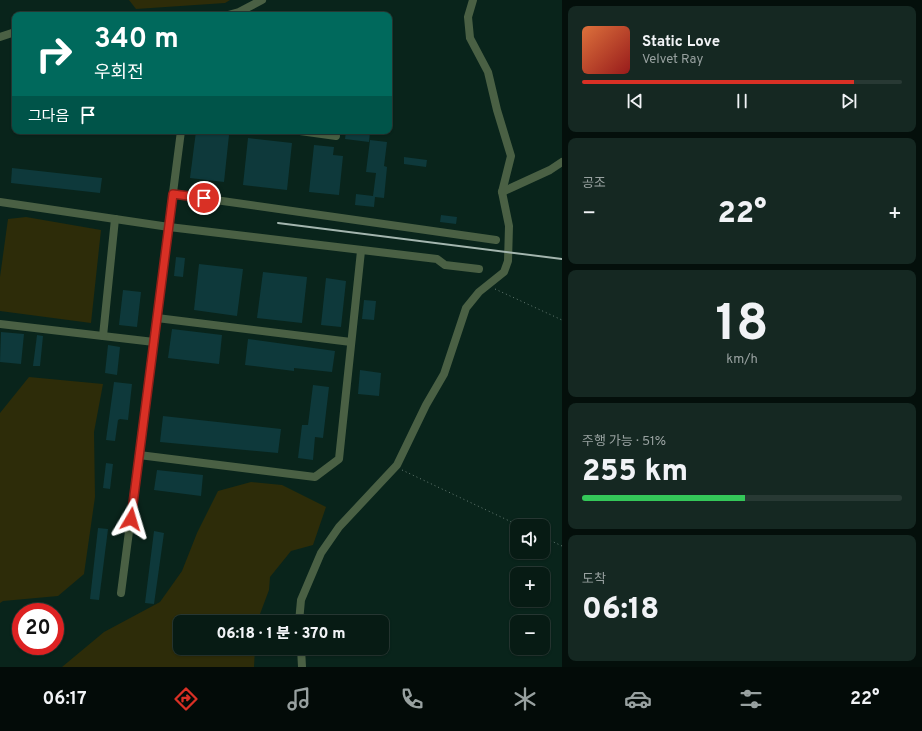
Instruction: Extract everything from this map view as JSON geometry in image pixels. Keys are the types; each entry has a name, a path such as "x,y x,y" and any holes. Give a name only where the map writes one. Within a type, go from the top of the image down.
{"street":[{"path":"239,12 262,0"},
{"path":"300,615 301,600 321,553 339,527 397,465 426,405 444,374 466,308 487,285 504,272 508,261 509,226 502,192 511,156 496,110 488,72 470,38 468,17 473,0"},
{"path":"0,37 12,33"},
{"path":"121,593 181,134"},
{"path":"322,134 336,136"},
{"path":"502,192 550,170 562,162"},
{"path":"173,194 496,240"},
{"path":"0,202 169,227 437,259 445,265 479,269"},
{"path":"103,336 116,220"},
{"path":"139,455 315,477 339,458 360,251"},
{"path":"157,318 351,342"},
{"path":"0,324 154,342"},
{"path":"301,655 302,667"}],"path":[{"path":"487,285 562,320"},
{"path":"397,465 403,472 510,521"},
{"path":"550,540 562,546"}],"shaded area":[{"path":"129,0 230,0 225,3 136,9"},
{"path":"26,217 101,230 91,323 0,311 0,277 8,219"},
{"path":"29,377 103,384 94,432 95,497 84,574 58,596 3,601 0,603 0,413"},
{"path":"251,482 282,485 326,507 313,545 291,551 270,577 269,590 260,615 173,615 173,655 255,655 254,667 62,667 104,632 160,602 182,571 197,533 218,491"}],"building":[{"path":"196,134 229,135 224,182 190,178"},
{"path":"346,134 370,134 369,142 345,139"},
{"path":"248,138 292,143 287,190 243,185"},
{"path":"370,140 387,142 384,166 387,167 384,198 375,197 374,207 355,205 356,194 373,196 376,173 366,172"},
{"path":"314,145 334,147 333,155 343,156 339,195 309,192"},
{"path":"404,157 427,160 426,167 404,164"},
{"path":"12,168 102,178 100,193 11,183"},
{"path":"441,215 457,217 456,224 440,222"},
{"path":"176,257 185,258 183,277 174,276"},
{"path":"199,264 243,269 237,316 194,310"},
{"path":"263,272 307,277 302,323 257,318"},
{"path":"326,278 346,281 341,327 321,325"},
{"path":"123,290 141,292 137,327 119,325"},
{"path":"364,300 376,301 374,320 362,319"},
{"path":"172,329 222,335 219,364 168,358"},
{"path":"1,332 24,334 21,364 0,362"},
{"path":"37,335 43,336 40,366 33,366"},
{"path":"248,339 335,351 332,372 294,368 294,371 245,365"},
{"path":"108,345 120,347 117,375 105,373"},
{"path":"360,370 381,373 379,396 358,394"},
{"path":"114,382 132,384 128,420 118,420 115,441 106,440"},
{"path":"313,385 329,387 323,438 315,437 313,460 298,458 302,425 308,425"},
{"path":"163,416 281,429 278,453 160,442"},
{"path":"106,463 113,464 110,489 103,488"},
{"path":"157,470 203,475 201,496 154,490"},
{"path":"98,528 108,529 99,600 90,599"},
{"path":"154,531 164,533 154,604 145,603"}],"railway":[{"path":"278,223 562,259"}],"route":[{"path":"131,519 173,194 204,198"}]}
